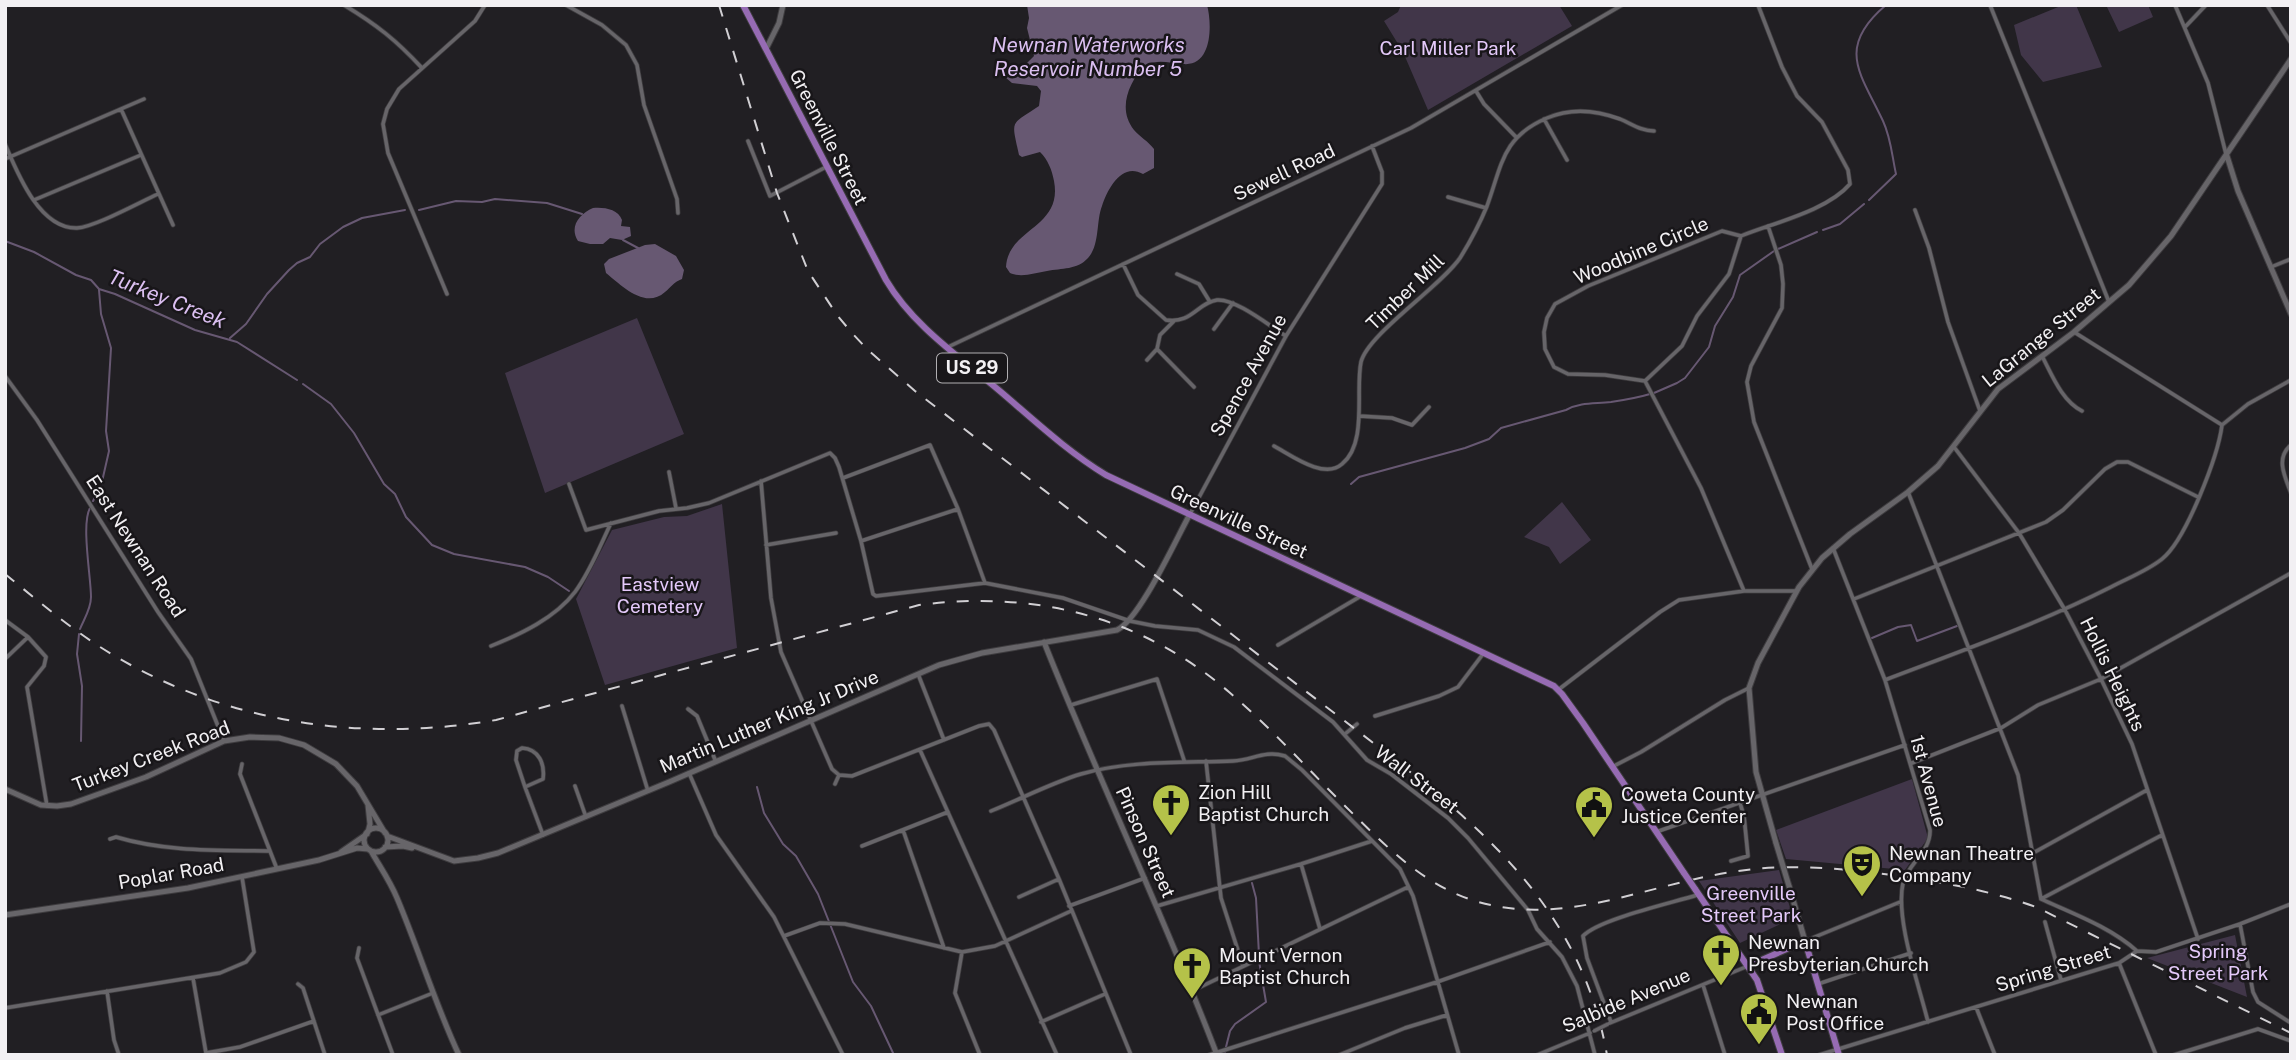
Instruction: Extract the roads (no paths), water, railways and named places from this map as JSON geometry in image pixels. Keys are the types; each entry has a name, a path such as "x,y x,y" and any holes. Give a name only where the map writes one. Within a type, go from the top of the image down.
{"main road":[{"name":"US 29","path":"743,5 765,49"},
{"name":"Greenville Street","path":"765,49 894,294 909,312 1087,463 1136,490 1484,652 1558,690 1748,966"},
{"name":"Salbide Avenue","path":"1748,966 1805,941"},
{"name":"LaGrange Street","path":"1805,941 1838,1052"},
{"path":"1755,962 1757,979"},
{"name":"US 29","path":"1748,966 1757,979 1782,1055"}],"street":[{"path":"344,5 377,25 399,43 422,68"},
{"path":"447,293 385,144 383,124 387,109 399,89 475,21 485,5"},
{"path":"565,5 602,25 626,45 637,65 644,105 677,199 678,213"},
{"path":"765,49 779,23 783,5"},
{"name":"Sewell Road","path":"948,347 1372,146 1476,91 1622,5"},
{"path":"1741,236 1799,215 1837,195 1850,184 1838,150 1822,122 1797,96 1782,67 1758,5"},
{"path":"1990,5 2109,302"},
{"path":"2175,5 2214,101 2238,191 2291,314"},
{"path":"2185,27 2206,5"},
{"path":"2267,5 2291,43"},
{"name":"LaGrange Street","path":"1805,941 1756,772 1749,688 1758,663 1796,591 1812,569 1833,548 1938,466 1998,389 2074,332 2129,285 2171,236 2291,59"},
{"path":"1476,91 1484,104 1516,137"},
{"path":"8,158 144,99"},
{"path":"121,109 173,225"},
{"name":"Timber Mill","path":"1274,446 1321,469 1333,470 1343,464 1350,455 1359,416 1362,360 1368,348 1450,269 1469,241 1486,208 1502,158 1516,137 1544,119 1561,113 1594,112 1619,118 1642,130 1654,131"},
{"path":"1544,119 1567,160"},
{"path":"748,141 770,196 826,167"},
{"path":"5,144 8,158 26,190 51,218 65,225 77,228 92,223 158,194"},
{"name":"Spence Avenue","path":"1129,621 1157,577 1286,337 1382,184 1382,172 1372,146"},
{"path":"34,200 141,155"},
{"path":"1448,197 1486,208"},
{"path":"1915,210 1930,248 1948,322 1980,411"},
{"path":"1768,226 1781,265 1782,308 1751,366 1747,382 1754,422 1812,569"},
{"name":"Woodbine Circle","path":"1722,231 1741,236 1729,274 1697,316 1682,345 1645,381 1605,375 1568,374 1554,367 1545,349 1544,332 1547,318 1555,304 1588,286 1722,231"},
{"path":"2271,267 2291,259"},
{"path":"1123,264 1138,295 1166,320 1189,317 1210,302 1222,300 1233,303 1286,337"},
{"path":"1178,274 1199,284 1210,302"},
{"path":"1214,329 1233,303"},
{"path":"1147,360 1157,349 1160,335 1174,321"},
{"path":"2074,332 2222,425"},
{"path":"1157,349 1194,387"},
{"path":"2042,356 2062,392 2073,407 2082,411"},
{"name":"East Newnan Road","path":"5,376 37,420 191,659 224,741"},
{"path":"1885,680 2065,610 2163,559 2185,528 2220,442 2222,425 2248,404 2291,380"},
{"path":"1645,381 1701,488 1744,591"},
{"path":"1359,416 1392,418 1412,425 1429,407"},
{"path":"842,478 930,444 958,509 985,583"},
{"path":"2291,445 2284,451 2282,463 2291,493"},
{"name":"Hollis Heights","path":"1954,447 2019,533 2065,610 2101,679 2132,744 2198,939"},
{"path":"569,484 586,530 709,503 830,453 835,458 861,541 958,509"},
{"path":"1854,599 2046,522 2063,510 2105,469 2117,462 2128,462 2198,497"},
{"path":"669,472 676,509"},
{"path":"761,481 766,545 780,646 785,666 832,769 845,777 861,773 989,724 1059,879 1130,1055"},
{"path":"1908,492 2018,775 2041,899"},
{"path":"491,646 528,629 571,596 583,580 611,523"},
{"path":"766,545 836,533"},
{"name":"Wall Street","path":"861,541 873,594 881,597 916,590 985,583 1063,598 1129,621 1198,630 1220,638 1240,651 1345,734 1367,760 1384,768 1458,827 1528,910 1537,929 1562,957 1574,979 1592,1032 1595,1055"},
{"name":"1st Avenue","path":"1833,548 1885,680 1911,763 1930,837 1926,848 1905,877 1900,902"},
{"path":"1911,763 2001,728 2038,705 2101,679 2291,573"},
{"path":"1558,690 1679,600 1744,591 1796,591"},
{"path":"1278,645 1362,596"},
{"path":"5,620 28,637 43,652 46,659 44,666 27,687 47,806"},
{"name":"Martin Luther King Jr Drive","path":"384,849 403,846 448,859 466,860 498,853 960,658 1109,633 1124,627 1129,621"},
{"path":"5,659 28,637"},
{"name":"Pinson Street","path":"1044,642 1217,1054"},
{"path":"1375,716 1439,696 1458,687 1484,652"},
{"path":"918,674 944,740"},
{"path":"1069,705 1157,679 1184,760"},
{"path":"1612,767 1749,688"},
{"path":"622,706 648,791"},
{"path":"688,709 697,716 716,762"},
{"path":"1345,734 1357,724"},
{"name":"Turkey Creek Road","path":"5,789 47,806 66,805 146,777 224,741 260,737 284,739 304,745 327,757 344,771 357,786 386,835"},
{"path":"1656,832 1905,746"},
{"path":"525,788 543,779 544,772 542,762 530,748 517,751 516,760 525,788 543,835"},
{"path":"920,750 1057,1055"},
{"path":"991,811 1072,778 1098,771 1184,760 1236,761 1271,752 1285,756 1400,869 1409,887 1459,1055"},
{"path":"1206,761 1223,906 1243,966"},
{"path":"242,764 240,774 277,869"},
{"path":"689,774 716,835 762,898 784,936 843,1055"},
{"path":"835,784 839,775"},
{"path":"575,786 586,817"},
{"path":"2033,853 2147,790"},
{"path":"1731,861 1748,856 1740,803"},
{"path":"368,805 370,824 365,842 384,870 397,899 459,1055"},
{"path":"862,846 948,812"},
{"path":"368,833 375,829 386,835 384,870"},
{"path":"903,830 944,948"},
{"name":"Poplar Road","path":"341,852 368,833"},
{"name":"Martin Luther King Jr Drive","path":"386,835 425,851"},
{"path":"2041,899 2162,835"},
{"path":"110,839 116,837 157,847 182,849 271,850"},
{"path":"1157,906 1372,841"},
{"name":"Poplar Road","path":"5,915 154,894 318,860 357,848 370,850"},
{"path":"370,850 384,849"},
{"path":"1301,864 1320,930"},
{"path":"5,1008 220,973 246,962 254,952 242,877"},
{"path":"784,936 820,923 845,923 962,952 986,949 1070,909 1145,878"},
{"path":"1019,897 1059,879"},
{"path":"1192,991 1409,887"},
{"path":"1609,1023 1587,958 1584,944 1586,934 1606,923 1697,892"},
{"path":"2041,899 2095,924 2126,941 2137,951"},
{"path":"1805,941 1900,902 1928,1022"},
{"name":"Spring Street","path":"1819,1055 1838,1052 2119,963 2137,951 2156,952 2198,939 2291,904"},
{"path":"2045,922 2061,981"},
{"path":"2240,924 2253,992 2258,1002 2291,1023"},
{"path":"1209,1055 1437,982 1550,942"},
{"path":"359,948 357,958 393,1055"},
{"path":"962,952 955,992 980,1055"},
{"path":"1818,984 1911,953"},
{"path":"2119,963 2156,1055"},
{"name":"Salbide Avenue","path":"1537,1055 1748,966"},
{"path":"193,977 207,1054 240,1047 314,1021"},
{"path":"298,984 303,988 325,1055"},
{"path":"1703,985 1725,1055"},
{"path":"107,992 114,1040 119,1055"},
{"path":"378,1015 433,993"},
{"path":"1041,1022 1105,994"},
{"path":"1976,1007 1995,1055"},
{"path":"1339,1055 1405,1028 1447,1015"},
{"path":"2174,1055 2258,1029 2291,1041"}],"water":[{"name":"Newnan Waterworks Reservoir Number 5","path":"1027,5 1207,5 1210,32 1200,59 1183,64 1150,63 1145,65 1134,79 1127,96 1126,113 1134,130 1154,149 1154,168 1143,174 1129,171 1122,174 1112,185 1100,212 1092,253 1079,265 1019,275 1010,273 1006,267 1009,254 1043,219 1051,209 1055,197 1053,177 1045,158 1040,152 1022,157 1019,155 1014,129 1018,121 1039,106 1041,91 1037,86 1012,83 1005,77 1007,71 1027,63 1034,56 1027,28"},
{"path":"593,208 606,208 617,213 622,220 621,226 630,227 631,236 622,240 610,238 603,244 578,241 575,226 583,214"},
{"path":"655,244 676,256 684,270 682,279 657,297 634,294 606,273 604,264 609,259 645,245"}],"waterway":[{"path":"1869,200 1896,174 1886,127 1861,75 1857,48 1870,20 1886,5"},
{"name":"Turkey Creek","path":"419,210 456,201 482,202 495,199 547,203 582,214"},
{"path":"1823,230 1840,224 1864,204"},
{"name":"Turkey Creek","path":"230,338 246,324 267,294 289,270 310,257 320,244 343,227 362,218 405,210"},
{"path":"1778,249 1817,232"},
{"name":"Turkey Creek","path":"623,240 638,248"},
{"name":"Turkey Creek","path":"5,241 91,280 99,289 195,330 237,342 297,380"},
{"path":"1654,393 1685,378 1709,347 1715,326 1733,297 1740,275 1774,251"},
{"path":"93,501 101,486 109,451 106,431 111,348 101,314 99,290"},
{"path":"303,384 331,404 354,433 384,484 395,494 406,517 432,545 454,554 525,567 548,577 569,591"},
{"path":"1351,484 1359,477 1465,448 1489,439 1501,428 1577,406 1650,394"},
{"path":"80,629 91,601 86,538 90,508"},
{"path":"1872,638 1898,627 1911,625 1917,641 1957,626"},
{"path":"79,634 77,654 82,686 81,741"},
{"path":"757,787 764,813 783,844 796,856 818,894 853,982 871,1006 894,1055"},
{"path":"1252,883 1256,898 1259,955"},
{"path":"1224,1055 1230,1031 1235,1024 1266,1002 1259,961"}],"railway":[{"path":"719,5 777,193 808,271 852,333 915,391 1381,749 1458,812 1493,845 1525,880 1553,918 1576,959 1594,1004 1607,1055"},
{"path":"5,574 90,640 164,681 255,713 351,728 399,729 496,720 919,605 961,601 1003,602 1084,614 1159,644 1195,666 1259,719 1387,847 1435,883 1472,900 1505,908 1538,910 1570,907 1732,872 1792,867 1892,875 1929,881 1983,891 2036,907 2291,1033"}],"place":[{"name":"Zion Hill Baptist Church","path":"1171,837"},
{"name":"Coweta County Justice Center","path":"1594,839"},
{"name":"Newnan Theatre Company","path":"1862,898"},
{"name":"Newnan Presbyterian Church","path":"1721,987"},
{"name":"Mount Vernon Baptist Church","path":"1192,1000"},
{"name":"Newnan Post Office","path":"1759,1046"}],"park label":[{"name":"Carl Miller Park","path":"1448,48"},
{"name":"Eastview Cemetery","path":"660,595"},
{"name":"Greenville Street Park","path":"1751,904"},
{"name":"Spring Street Park","path":"2218,962"}]}
